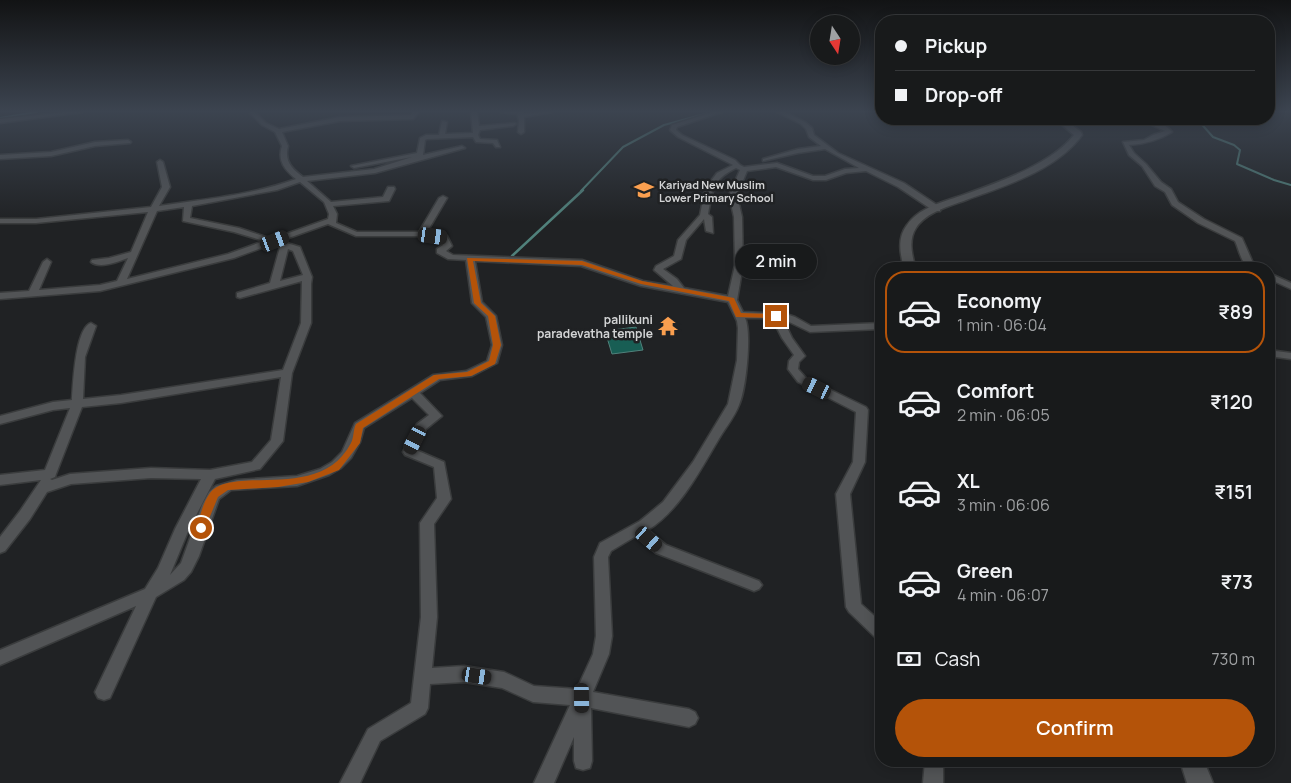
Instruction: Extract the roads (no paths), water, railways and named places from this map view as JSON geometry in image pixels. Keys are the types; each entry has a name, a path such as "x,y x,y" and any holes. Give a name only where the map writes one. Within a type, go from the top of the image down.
{"main road":[{"path":"908,262 905,248 907,233 920,217 1004,182 1053,158 1064,149"},
{"path":"1194,767 1200,783"}],"street":[{"path":"0,157 50,154 75,149"},
{"path":"284,149 283,153 287,168 329,204 333,214 332,224 356,234 422,234 444,238 448,246 440,250 450,257 582,263 641,282 732,300"},
{"path":"0,221 36,221 154,208 260,192 298,178 420,154 421,149"},
{"path":"298,178 375,171 417,158 460,149"},
{"path":"544,783 600,654 604,636 601,557 605,547 656,517 668,506 697,465 734,404 742,360 743,328 732,300 739,265 738,216 733,195 738,167 733,161 707,149"},
{"path":"680,289 674,281 658,270 678,257 682,240 704,215 709,189 719,174 738,167 819,149"},
{"path":"830,149 836,154 901,185 937,209"},
{"path":"1128,149 1131,154 1144,165 1158,184 1168,191 1175,203 1201,221 1239,240 1248,262"},
{"path":"121,283 154,208 166,187 160,162"},
{"path":"738,167 776,165 813,178 826,178 845,171 870,169"},
{"path":"329,204 386,199 391,188"},
{"path":"422,234 443,198"},
{"path":"43,488 70,479 151,473 210,476 256,466 277,441 286,373 306,323 306,284 308,278 297,249 236,230 186,219 188,204"},
{"path":"704,215 708,217 710,231"},
{"path":"0,296 100,288 186,268 275,241 331,220"},
{"path":"274,285 285,245"},
{"path":"95,262 110,261 135,253"},
{"path":"0,658 150,593 179,576 190,563 214,495 220,490 226,487 245,484 278,484 308,479 336,467 355,443 359,426 437,377 468,374 492,362 497,345 491,316 477,303 470,259"},
{"path":"33,293 47,262"},
{"path":"240,295 308,278"},
{"path":"1275,279 1291,286"},
{"path":"739,315 776,316 793,319 810,329 875,326"},
{"path":"776,316 787,338 800,356 794,360 793,370 802,380 862,410 860,462 843,494 854,607 875,626"},
{"path":"0,547 43,488 50,474 77,404 80,357 91,326"},
{"path":"1275,354 1291,356"},
{"path":"0,420 53,406 121,399 286,373"},
{"path":"350,783 374,735 419,708 429,618 427,523 444,499 440,465 409,452 422,427 436,416 414,393"},
{"path":"0,480 50,474"},
{"path":"104,692 150,593 164,571 182,529 210,476"},
{"path":"637,529 661,550 754,585"},
{"path":"423,677 442,674 464,674 504,680 534,694 582,698 689,718"},
{"path":"582,698 583,761"},
{"path":"933,783 934,767"}],"waterway":[{"path":"581,191 622,149"},
{"path":"1238,149 1240,150 1237,164 1274,180 1291,185"},
{"path":"512,256 583,190"}],"place":[{"name":"Kariyad New Muslim Lower Primary School","path":"644,190"},
{"name":"pallikuni paradevatha temple","path":"668,326"}]}
